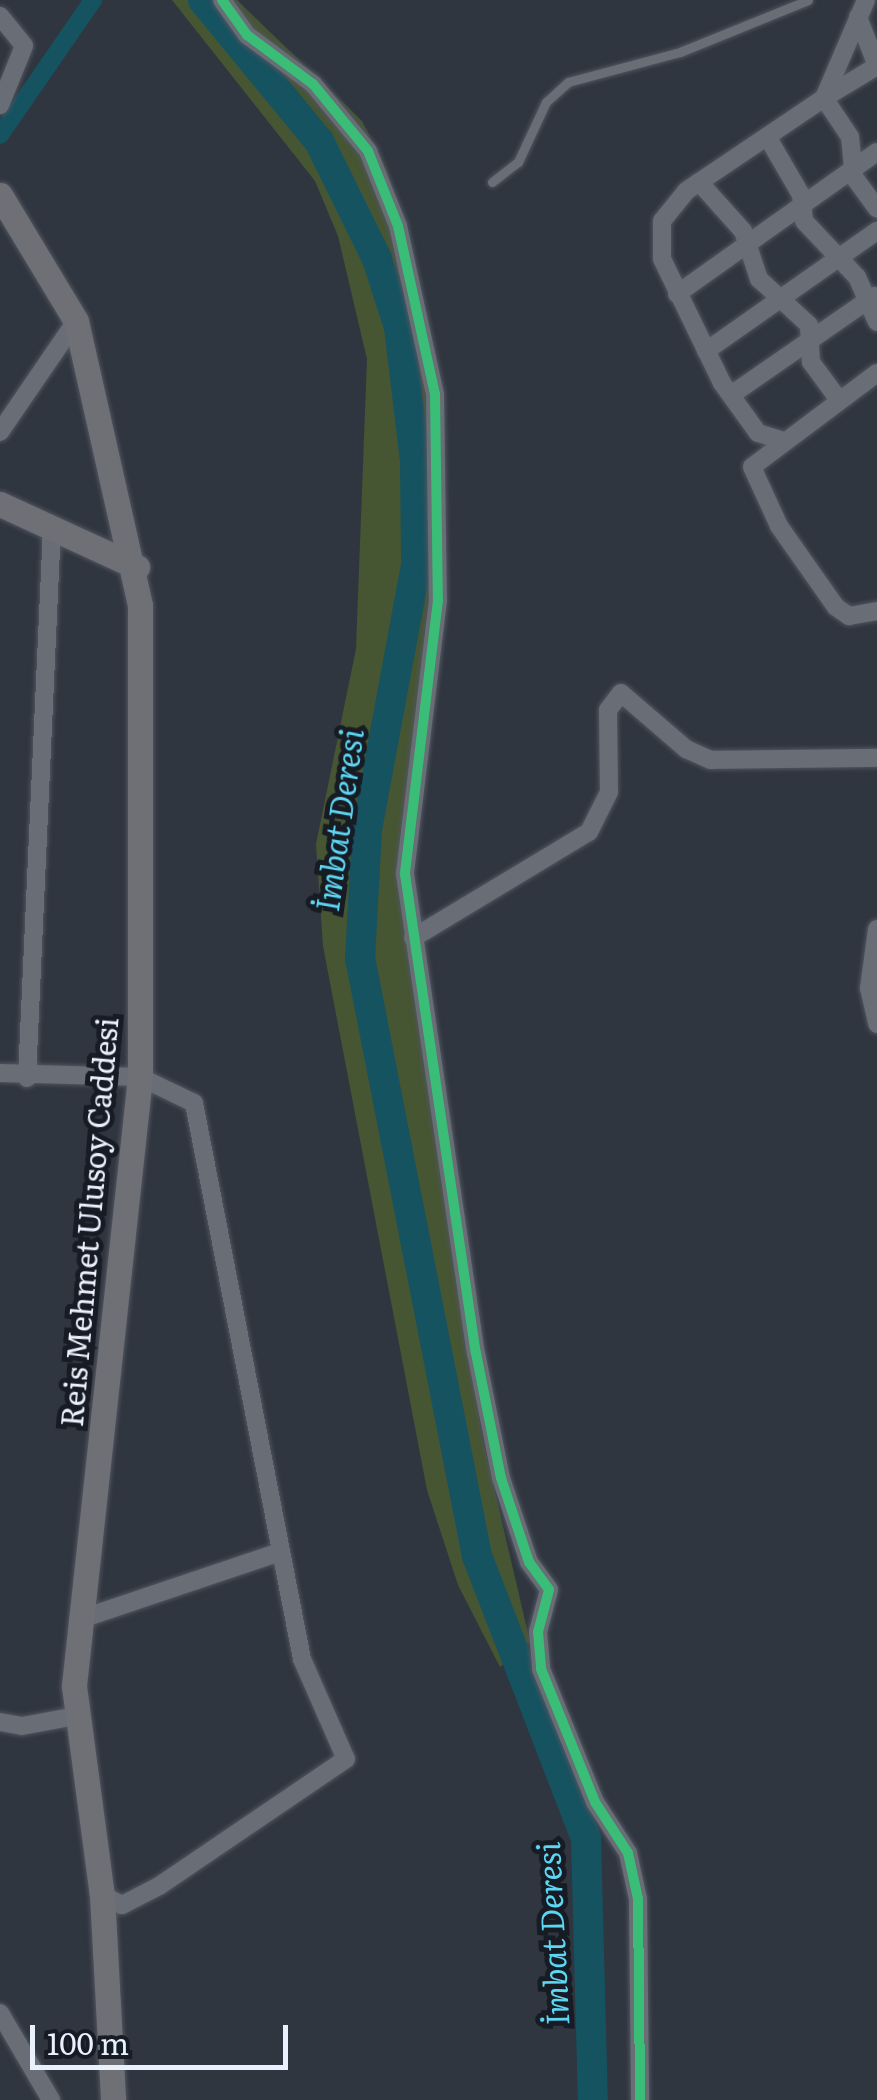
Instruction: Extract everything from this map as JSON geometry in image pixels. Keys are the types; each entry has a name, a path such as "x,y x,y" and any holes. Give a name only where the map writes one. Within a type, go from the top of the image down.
{"street":[{"path":"222,0 248,35 314,84 368,151 398,226 434,394 438,600 406,874 498,1460 528,1562 550,1590 538,1632 541,1669 595,1802 628,1853 638,1899 640,2100"},
{"path":"782,440 758,434 706,351 662,259 662,222 699,182 877,66 862,8"},
{"path":"824,98 862,8"},
{"path":"0,16 24,46 0,105"},
{"path":"824,98 850,137 855,168 877,209"},
{"path":"768,138 813,237 839,258 872,297 877,322"},
{"path":"678,294 877,152"},
{"path":"699,182 724,202 759,280 784,296 809,324 812,362 839,400"},
{"name":"Reis Mehmet Ulusoy Caddesi","path":"0,195 76,321 137,567 140,1077 78,1620 76,1716 102,1894 113,2100"},
{"path":"706,351 877,231"},
{"path":"731,396 872,297"},
{"path":"0,432 76,321"},
{"path":"877,373 782,440 752,467 754,485 836,607 849,616 877,611"},
{"path":"0,504 137,567"},
{"path":"27,1078 52,528"},
{"path":"414,938 556,859 589,832 610,792 608,710 621,693 686,749 711,760 877,758"},
{"path":"877,930 869,988 877,1024"},
{"path":"0,1073 27,1078 140,1077 194,1102 277,1552 302,1659 346,1759 158,1886 122,1905 102,1894"},
{"path":"78,1620 277,1552"},
{"path":"0,1722 22,1726 76,1716"},
{"path":"0,2013 50,2100"}],"lane":[{"path":"492,182 518,162 546,102 586,72 680,52 808,0"}],"green space":[{"path":"172,0 237,0 362,121 388,173 425,388 435,495 435,582 400,895 482,1436 530,1642 500,1667 458,1585 427,1490 323,946 316,844 356,649 367,359 338,236 315,181"}],"waterway":[{"path":"0,135 93,0"},
{"name":"İmbat Deresi","path":"203,0 319,141 377,259 399,327 415,462 416,565 367,830 360,958 477,1556 586,1838 593,2100"}],"cycle path":[{"path":"222,0 247,35 313,84 368,151 398,226 435,394 438,600 405,874 476,1353 501,1478 529,1562 549,1590 538,1632 541,1669 595,1802 628,1853 638,1899 640,2100"}]}
